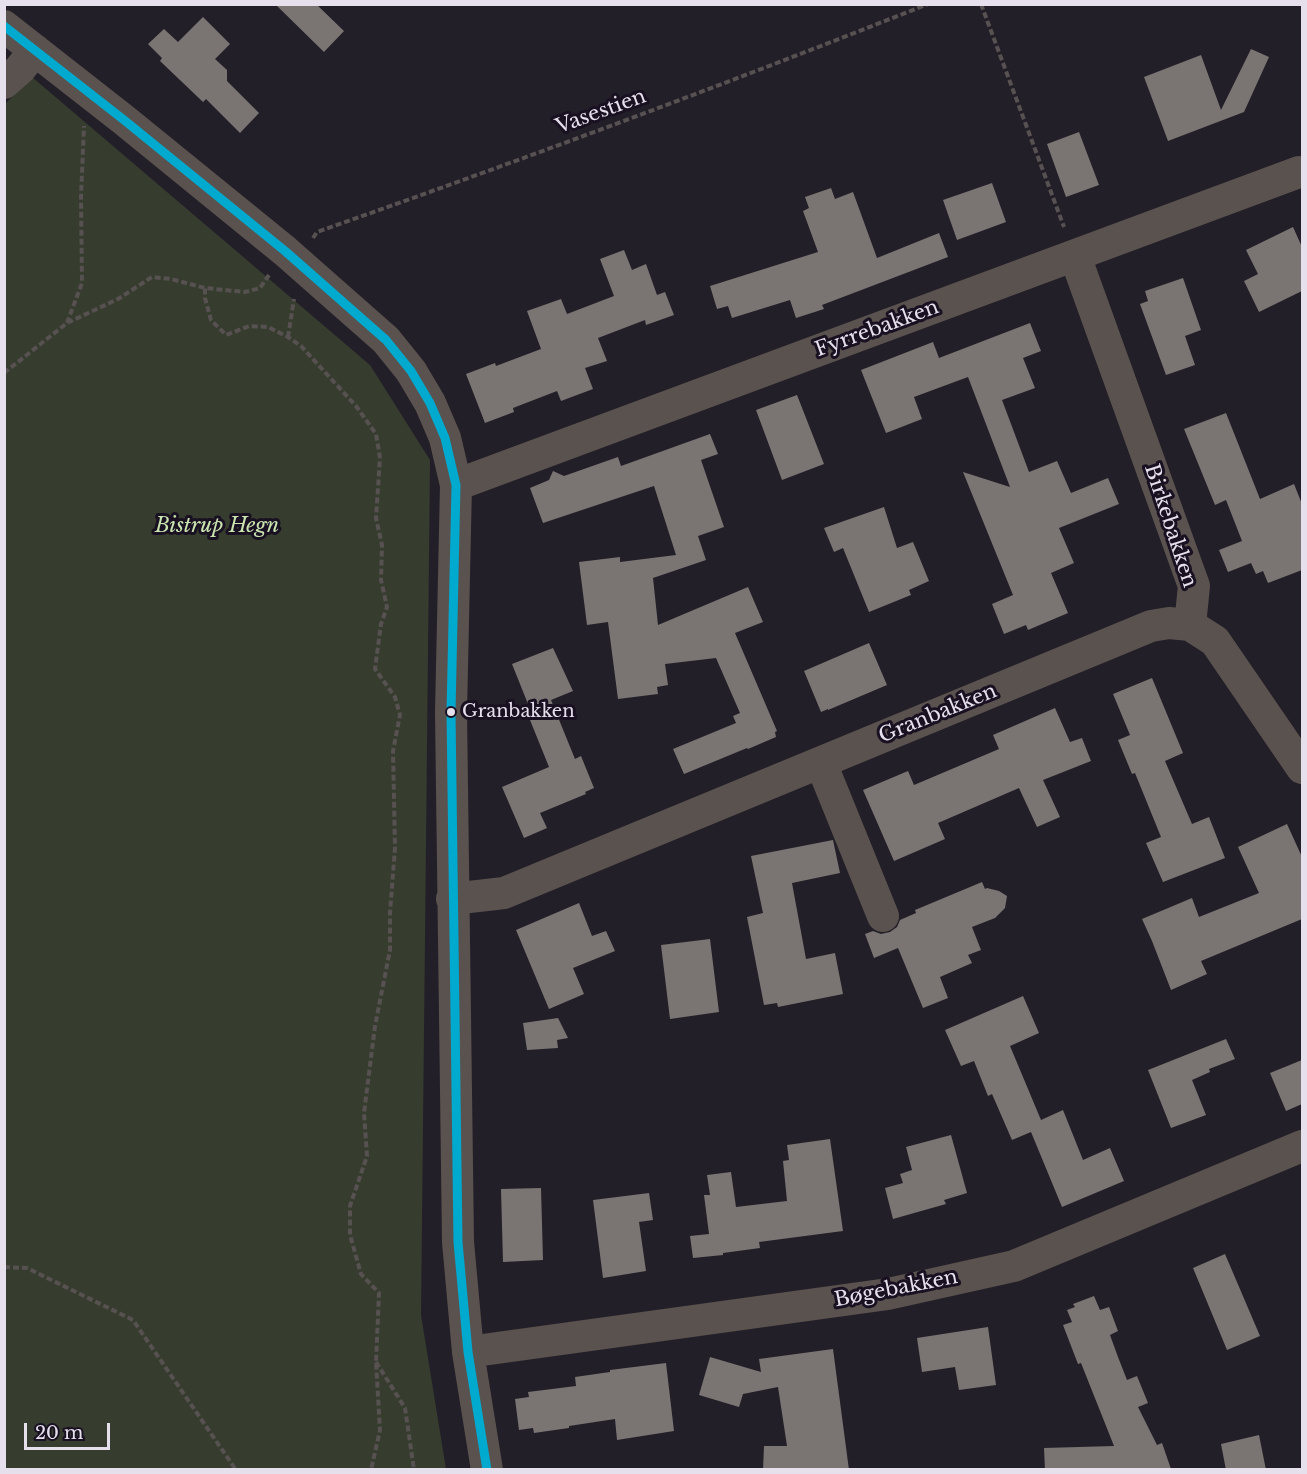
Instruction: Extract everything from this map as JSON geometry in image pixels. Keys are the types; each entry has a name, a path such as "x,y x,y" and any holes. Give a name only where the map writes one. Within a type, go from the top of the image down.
{"street":[{"path":"4,26 292,257 386,340 411,370 430,403 445,438 456,485 451,685 458,1242 468,1352 487,1470"},
{"path":"4,83 20,69 35,50"},
{"name":"Fyrrebakken","path":"456,485 1299,172"},
{"name":"Birkebakken","path":"1075,256 1194,586 1190,625"},
{"name":"Granbakken","path":"452,899 504,893 1151,626 1169,623 1190,625"},
{"path":"1190,625 1215,641 1302,768"},
{"path":"821,763 883,916"},
{"name":"Bøgebakken","path":"468,1352 888,1294 1014,1266 1302,1146"}],"path":[{"name":"Vasestien","path":"205,288 245,292 260,288 317,232 783,61 928,4"},
{"path":"981,4 1075,256"},
{"path":"67,323 82,284 81,197 84,125"},
{"path":"4,373 67,323 118,299 152,277 171,279 205,288 205,298 211,320 226,335 249,326 268,327 301,346 356,406 376,434 380,458 376,518 382,545 381,580 387,606 381,624 375,669 395,697 399,715 393,751 395,848 390,913 390,950 375,1026 364,1113 367,1156 350,1206 351,1235 361,1274 379,1293 376,1362 380,1430 371,1470"},
{"path":"4,1267 27,1268 133,1320 236,1470"},
{"path":"376,1362 405,1408 414,1470"}],"green space":[{"name":"Bistrup Hegn","path":"32,77 370,365 430,460 421,1315 446,1469 5,1469 4,105"}],"building":[{"path":"275,4 316,4 344,31 324,52"},
{"path":"203,17 230,44 215,59 227,70 227,81 259,113 240,133 206,99 203,102 160,61 162,58 148,44 164,29 178,42"},
{"path":"1251,49 1269,57 1244,112 1168,141 1144,77 1201,55 1221,110"},
{"path":"1079,132 1099,185 1066,197 1047,144"},
{"path":"992,183 1006,222 957,240 943,200"},
{"path":"831,188 835,199 853,192 877,258 939,233 948,257 822,305 824,309 796,318 790,300 732,318 728,306 717,309 710,286 818,252 803,211 809,208 805,197"},
{"path":"1293,227 1302,247 1302,291 1259,312 1244,281 1258,274 1246,250"},
{"path":"624,250 632,270 646,264 657,295 665,292 674,315 646,325 645,320 598,338 607,361 585,368 593,389 561,401 557,391 513,408 514,412 485,423 466,374 495,363 496,366 541,349 527,311 561,299 567,314 614,296 600,259"},
{"path":"1183,278 1201,330 1185,336 1195,365 1166,375 1140,304 1148,301 1145,291"},
{"path":"1030,323 1041,351 1023,358 1035,388 1002,400 1029,472 1057,461 1071,493 1108,478 1119,504 1059,528 1074,563 1051,573 1068,613 1028,630 1026,625 1004,634 992,604 1013,595 963,472 1010,487 968,377 914,397 922,419 886,433 861,370 933,342 939,358"},
{"path":"797,395 824,464 782,480 756,410"},
{"path":"1226,413 1260,499 1294,484 1302,504 1302,570 1268,583 1263,571 1256,574 1251,563 1228,572 1219,550 1242,541 1226,500 1215,505 1184,429"},
{"path":"710,434 718,454 701,460 724,527 698,536 706,560 653,578 658,625 748,587 763,622 735,633 777,731 775,732 776,737 684,774 673,749 736,723 733,716 740,713 716,658 665,664 668,685 657,687 658,694 618,699 608,622 587,625 579,562 620,557 620,562 676,555 654,486 543,523 530,488 549,480 553,471 564,476 618,457 621,466"},
{"path":"884,507 897,548 913,542 929,581 909,590 911,595 869,612 843,548 834,552 824,528"},
{"path":"869,643 887,685 821,712 804,671"},
{"path":"553,648 573,691 551,700 575,759 581,756 594,788 585,792 586,794 540,813 547,828 524,838 502,787 549,767 530,720 534,719 512,664"},
{"path":"1152,678 1183,753 1165,761 1192,824 1209,817 1225,858 1163,882 1146,843 1161,837 1135,773 1132,774 1118,740 1130,735 1113,694"},
{"path":"1055,708 1070,742 1082,738 1091,761 1043,780 1060,817 1037,827 1019,788 938,823 945,839 894,861 863,790 908,771 914,785 999,749 993,735"},
{"path":"1287,824 1302,857 1302,919 1201,961 1207,974 1171,990 1142,919 1192,898 1199,917 1259,893 1238,847"},
{"path":"833,840 840,873 792,883 806,959 835,953 843,994 778,1007 777,1003 764,1005 747,917 763,913 751,856"},
{"path":"982,882 985,889 999,891 1007,896 1005,908 995,918 972,927 981,950 968,955 972,963 940,977 948,998 923,1008 898,948 874,958 865,934 873,931 881,934 890,932 897,927 900,920 916,913 915,910"},
{"path":"579,903 592,936 606,931 615,951 573,968 584,994 549,1009 516,930"},
{"path":"710,939 719,1012 670,1019 661,945"},
{"path":"1023,996 1039,1033 1010,1046 1041,1120 1063,1110 1083,1160 1110,1148 1124,1181 1062,1207 1031,1132 1012,1140 992,1094 988,1096 974,1061 961,1066 945,1030"},
{"path":"558,1018 568,1038 557,1040 558,1048 527,1050 523,1023"},
{"path":"1226,1039 1235,1059 1209,1069 1210,1072 1192,1080 1206,1115 1171,1128 1148,1070"},
{"path":"1302,1060 1302,1104 1286,1111 1270,1073"},
{"path":"951,1135 967,1193 944,1200 946,1204 893,1219 885,1188 903,1183 900,1174 912,1170 906,1147"},
{"path":"830,1139 843,1231 759,1242 760,1248 693,1258 690,1236 709,1234 704,1195 710,1195 707,1175 731,1172 736,1207 787,1201 783,1161 789,1160 787,1145"},
{"path":"541,1188 543,1260 503,1262 501,1189"},
{"path":"649,1193 653,1220 639,1222 646,1271 603,1278 593,1200"},
{"path":"1225,1254 1260,1336 1227,1350 1193,1268"},
{"path":"1094,1296 1100,1310 1109,1307 1118,1331 1110,1335 1118,1357 1127,1380 1137,1376 1148,1403 1138,1407 1157,1445 1162,1443 1171,1469 1045,1470 1044,1448 1114,1446 1081,1363 1078,1364 1063,1325 1072,1322 1067,1310 1075,1307 1073,1304"},
{"path":"988,1327 996,1385 959,1390 955,1367 922,1372 917,1338"},
{"path":"833,1349 849,1470 763,1470 764,1446 787,1446 778,1387 743,1394 739,1407 699,1395 710,1357 761,1372 759,1359"},
{"path":"666,1363 674,1431 617,1440 615,1419 534,1433 533,1428 519,1430 515,1399 529,1397 528,1392 576,1386 575,1377"},
{"path":"1259,1435 1266,1470 1226,1470 1221,1444"}],"transit line":[{"path":"4,26 285,251 386,340 411,371 430,403 445,438 456,485 451,712 458,1242 468,1352 487,1470"}],"place":[{"name":"Granbakken","path":"451,712"}]}
